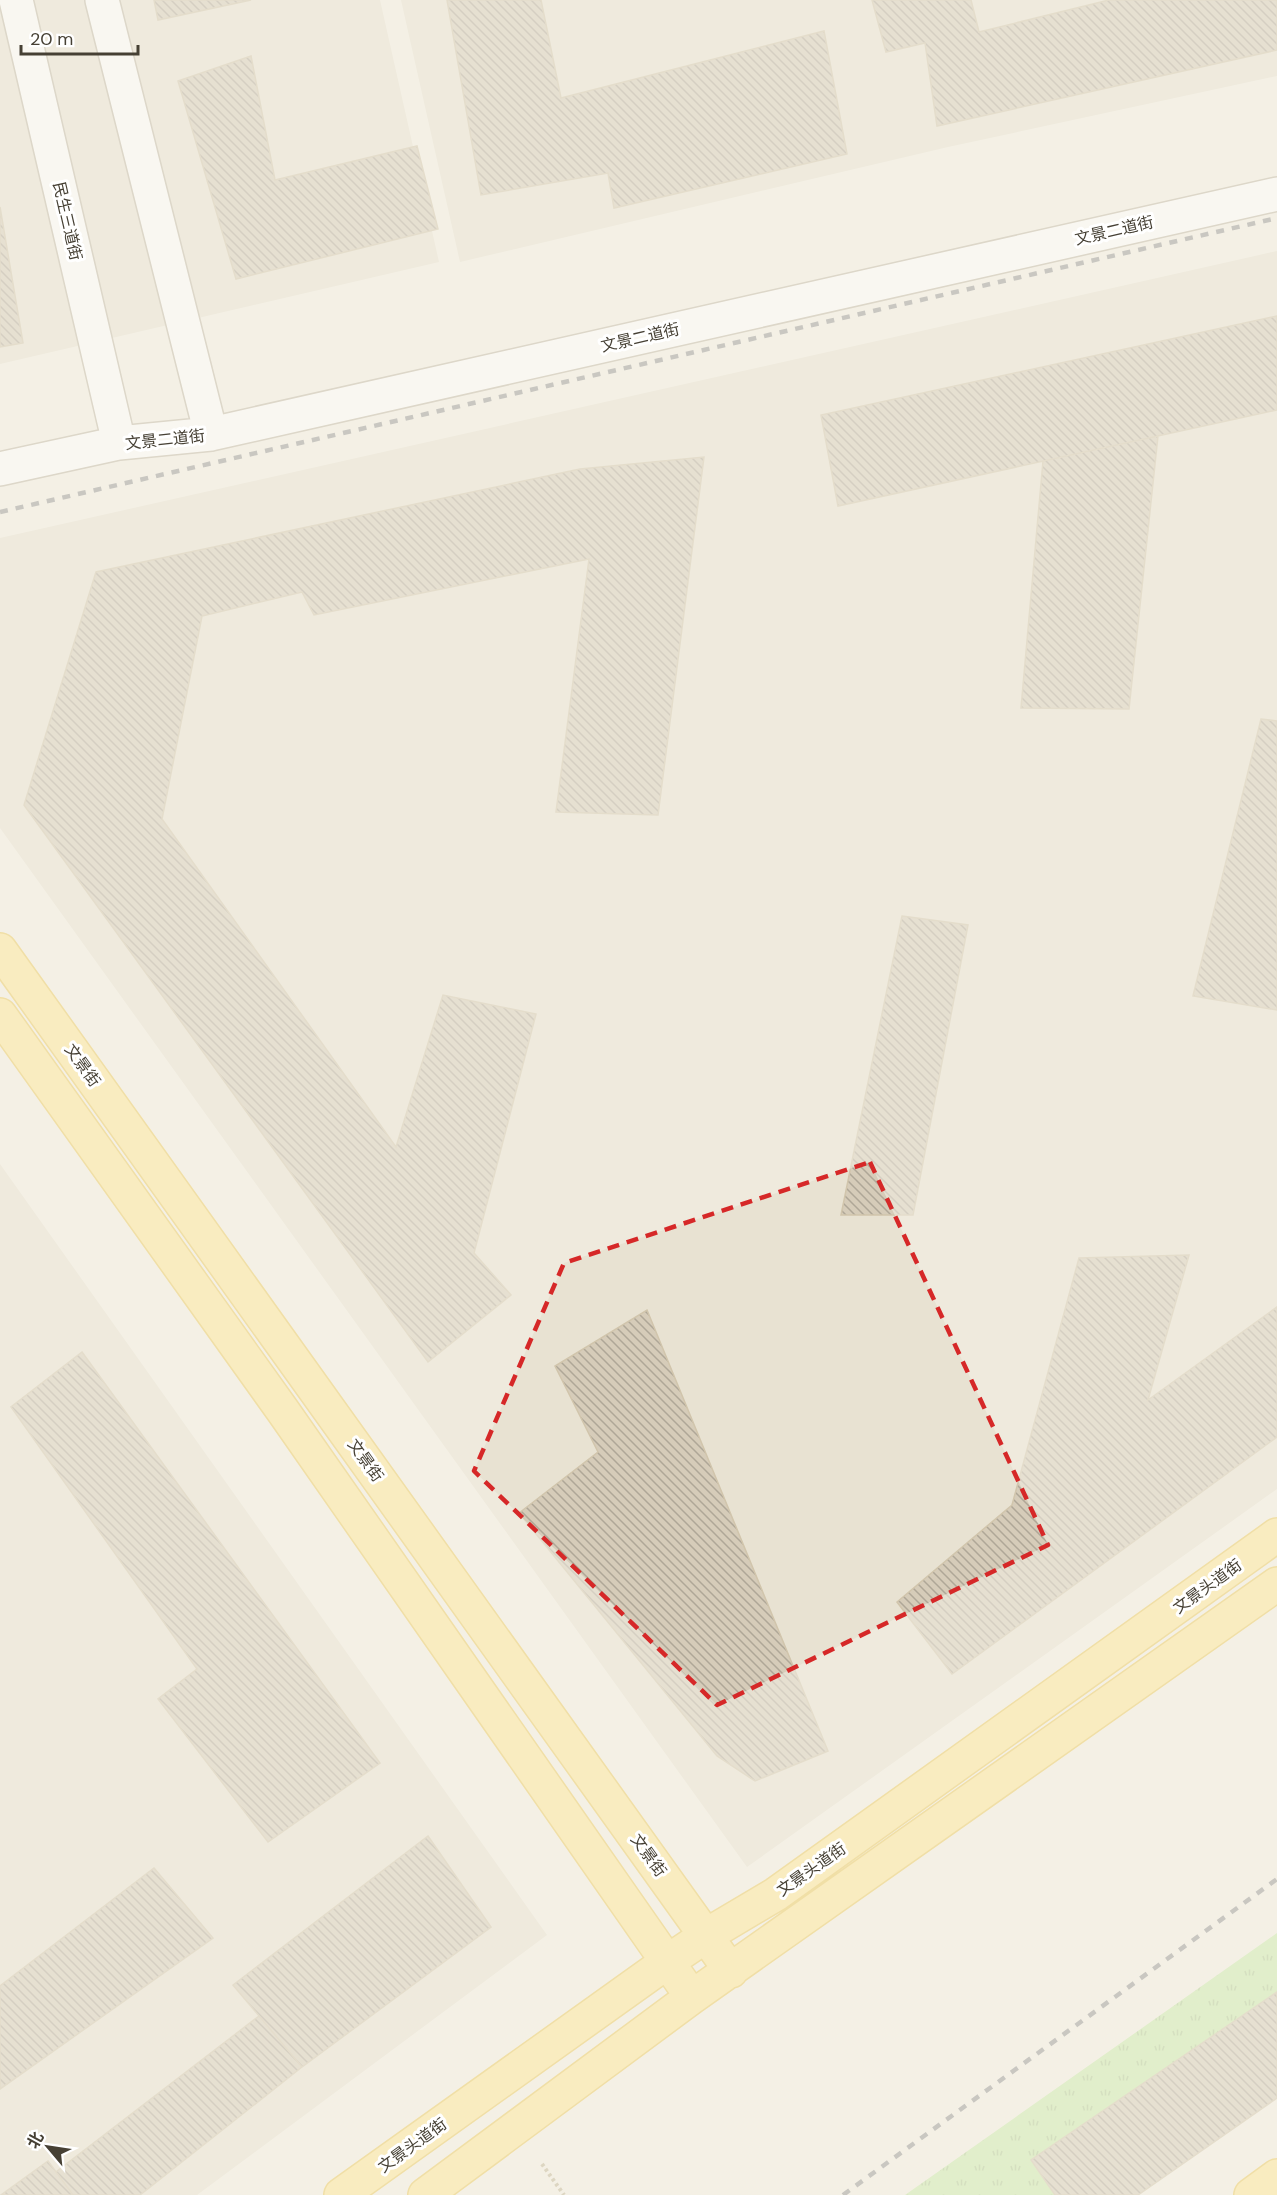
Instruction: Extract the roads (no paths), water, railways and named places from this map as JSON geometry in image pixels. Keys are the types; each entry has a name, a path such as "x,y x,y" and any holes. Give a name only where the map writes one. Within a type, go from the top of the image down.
{"main road":[{"name":"文景街","path":"0,950 731,1971"},
{"path":"0,1015 283,1411 692,1996"},
{"name":"文景头道街","path":"341,2195 667,1962 776,1894 1277,1535"},
{"path":"426,2195 692,1996 731,1971 1277,1584"},
{"path":"1251,2195 1277,2176"}],"street":[{"name":"民生三道街","path":"16,0 119,443"},
{"path":"102,0 211,434"},
{"name":"文景二道街","path":"0,469 119,443 211,434 1277,194"}],"railway":[{"path":"0,512 1277,218"},
{"path":"843,2195 1277,1879"}]}
